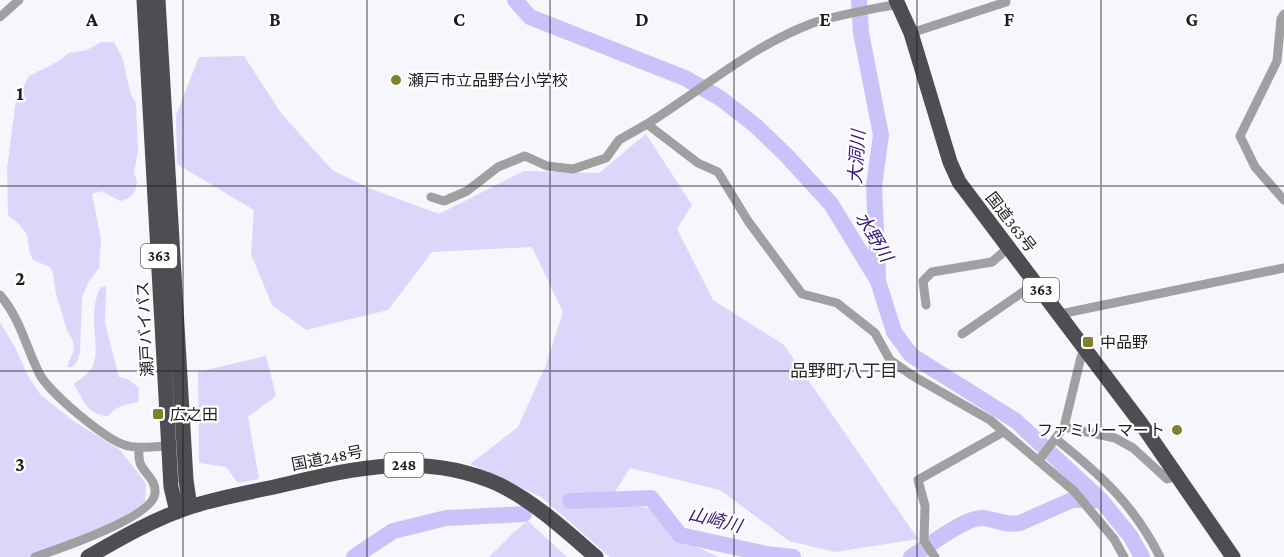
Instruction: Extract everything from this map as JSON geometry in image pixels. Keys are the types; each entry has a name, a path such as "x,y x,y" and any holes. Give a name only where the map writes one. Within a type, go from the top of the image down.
{"highway":[{"name":"瀬戸バイパス","path":"144,0 171,486 183,510"},
{"name":"瀬戸バイパス","path":"158,0 186,480 183,510"},
{"name":"国道363号","path":"897,2 911,33 950,162 959,182 1140,422 1233,557"},
{"name":"国道248号","path":"88,557 136,530 183,510 340,472 394,464 428,466 471,475 498,484 543,512 596,557"}],"street":[{"path":"0,17 19,0"},
{"path":"911,33 1006,2 1004,0"},
{"path":"431,197 444,201 467,191 498,167 525,156 547,166 573,169 606,158 619,140 683,101 717,75 778,39 814,23 897,2"},
{"path":"1284,14 1281,19 1281,63 1240,136 1255,167 1284,200"},
{"path":"647,124 698,163 717,172 748,221 802,294 837,303 875,333 890,360 913,376 990,420 1039,460 1088,506 1114,539 1124,557"},
{"path":"926,305 924,280 932,272 992,262 1008,248"},
{"path":"1060,314 1284,268"},
{"path":"962,334 1036,283"},
{"path":"0,295 16,317 39,373 56,395 114,440 128,446 169,446"},
{"path":"1039,460 1065,427 1081,357 1085,350"},
{"path":"1065,427 1116,438 1133,448 1167,479 1178,477"},
{"path":"931,556 924,541 925,506 918,480 1003,432"},
{"path":"1056,439 1086,463 1134,512 1160,557"},
{"path":"35,557 102,532 149,507 155,499 156,490 150,477 141,466 139,447"}],"shaded area":[{"path":"101,42 114,42 123,59 130,92 136,104 138,150 134,173 137,181 135,192 127,199 120,201 102,191 92,194 101,239 99,268 89,281 82,298 80,353 77,362 72,367 67,367 74,350 73,341 67,330 56,294 53,272 50,267 33,260 27,235 20,225 8,215 7,168 16,99 29,76 57,62 69,53 87,50"},
{"path":"244,56 281,113 332,170 371,189 439,214 524,171 599,173 646,134 692,205 677,229 713,300 784,345 918,539 835,552 789,541 720,490 630,468 611,498 653,510 681,540 719,557 610,557 541,497 470,464 518,427 545,367 563,312 532,247 432,252 388,310 306,330 272,305 251,254 254,210 177,164 176,115 199,57"},
{"path":"106,286 105,323 119,377 128,379 139,388 138,402 122,406 108,416 90,410 74,384 92,368 94,363 95,304 100,288"},
{"path":"0,322 40,394 72,420 120,450 146,484 145,504 102,530 29,557 0,557"},
{"path":"266,356 276,396 248,417 259,479 238,483 226,467 199,463 198,372"},
{"path":"528,521 567,557 489,557 514,532"}],"waterway":[{"name":"水野川","path":"515,0 530,17 685,78 720,98 756,126 831,204 878,281 894,332 911,355 1016,421 1101,500 1131,537 1142,557"},
{"name":"大洞川","path":"859,0 861,33 881,135 874,186 878,277"},
{"name":"山崎川","path":"570,501 651,498 680,535 766,554 793,557"},
{"name":"山崎川","path":"911,557 956,527 975,519 982,518 1010,524 1020,523 1072,500 1097,500"},
{"name":"山崎川","path":"354,557 393,531 446,518 524,514"}],"place":[{"name":"瀬戸市立品野台小学校","path":"396,80"},
{"name":"中品野","path":"1088,342"},
{"name":"広之田","path":"158,414"},
{"name":"ファミリーマート","path":"1177,430"}],"district":[{"name":"品野町八丁目","path":"844,371"}]}
